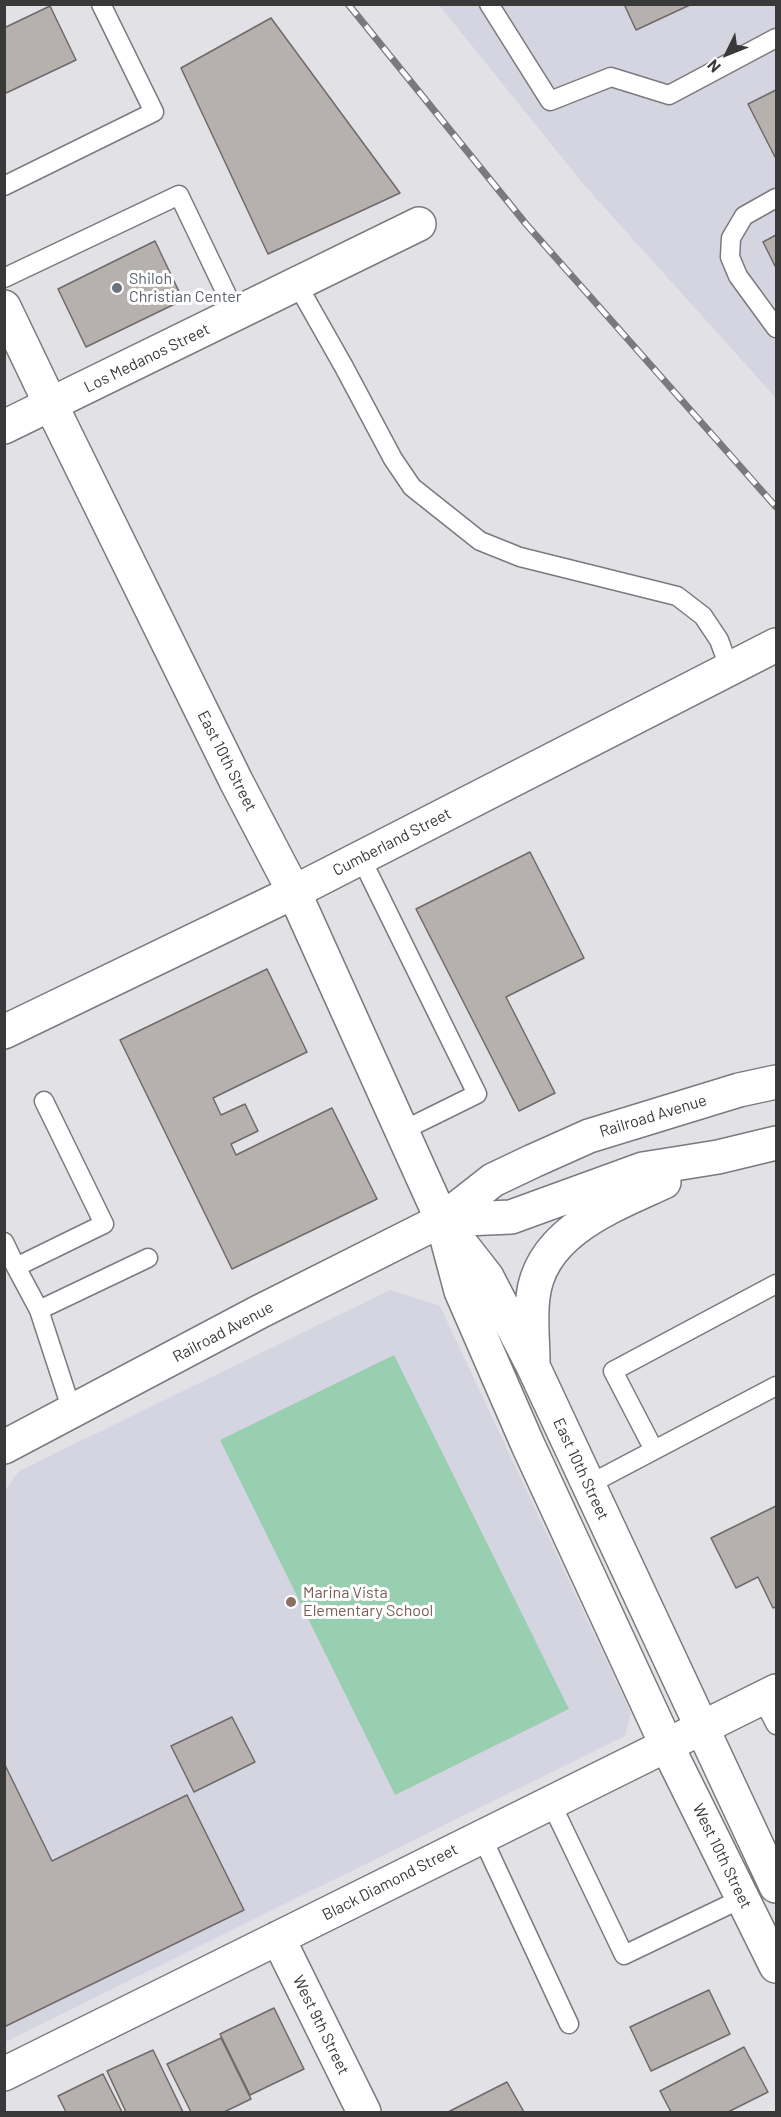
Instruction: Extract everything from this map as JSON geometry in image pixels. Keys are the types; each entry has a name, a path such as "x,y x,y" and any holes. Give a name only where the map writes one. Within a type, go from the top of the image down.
{"main road":[{"name":"Los Medanos Street","path":"4,427 419,224"},
{"name":"East 10th Street","path":"8,325 51,405 236,781 294,892 442,1220 461,1291 472,1318 667,1746"},
{"name":"Cumberland Street","path":"4,1032 294,892 777,645"},
{"name":"Railroad Avenue","path":"4,1446 259,1312 442,1220 493,1180 590,1136 738,1090 777,1082"},
{"name":"Railroad Avenue","path":"442,1220 511,1217 643,1169 718,1157 777,1143"},
{"path":"533,1366 533,1296 543,1261 569,1232 604,1211 718,1157"},
{"name":"East 10th Street","path":"442,1220 487,1277 533,1366 702,1729"},
{"name":"Black Diamond Street","path":"4,2074 702,1729 772,1705"},
{"path":"702,1729 777,1886"},
{"name":"West 10th Street","path":"667,1746 777,1966"},
{"name":"West 9th Street","path":"278,1938 364,2112"}],"lane":[{"path":"4,186 154,112 101,4"},
{"path":"489,4 550,101 610,76 669,95 777,38"},
{"path":"4,279 179,195 236,314"},
{"path":"777,198 744,216 731,238 730,257 738,276 777,328"},
{"path":"297,284 393,459 412,487 480,542 520,557 677,596 703,616 718,640 730,670"},
{"path":"361,858 477,1094 402,1131"},
{"path":"16,1267 104,1224 44,1101"},
{"path":"4,1242 39,1310 72,1412"},
{"path":"39,1310 148,1258"},
{"path":"654,1450 613,1371 777,1284"},
{"path":"588,1485 777,1386"},
{"path":"551,1803 624,1955 743,1898"},
{"path":"482,1837 569,2024"}],"shaded area":[{"path":"439,5 776,5 776,398 585,186"},
{"name":"Marina Vista Elementary School","path":"390,1290 440,1306 631,1713 625,1736 5,2042 5,1490 19,1471"}],"green space":[{"path":"394,1355 569,1709 395,1795 220,1440"}],"building":[{"path":"624,4 692,4 636,30"},
{"path":"50,6 76,60 4,94 4,28"},
{"path":"271,18 400,193 268,254 181,68"},
{"path":"776,90 776,157 775,157 748,104"},
{"path":"776,235 776,268 763,242"},
{"path":"155,241 183,300 86,347 58,289"},
{"path":"530,852 584,958 506,997 555,1093 519,1111 416,909"},
{"path":"267,969 307,1052 213,1098 221,1115 245,1104 258,1131 231,1144 236,1155 332,1108 377,1199 232,1269 120,1040"},
{"path":"776,1506 776,1607 773,1608 758,1577 736,1588 711,1538"},
{"path":"232,1717 255,1762 194,1792 171,1746"},
{"path":"4,1763 52,1861 187,1795 244,1910 4,2027"},
{"path":"709,1990 730,2034 651,2071 630,2027"},
{"path":"274,2008 304,2069 250,2095 220,2034"},
{"path":"221,2038 251,2099 224,2112 191,2112 167,2064"},
{"path":"744,2047 768,2092 728,2112 671,2112 660,2091"},
{"path":"153,2050 183,2112 126,2112 107,2071"},
{"path":"103,2074 122,2112 66,2112 58,2096"},
{"path":"507,2082 524,2112 448,2112"}],"railway":[{"path":"348,4 526,224 776,507"}],"place":[{"name":"Shiloh Christian Center","path":"117,288"},
{"name":"Marina Vista Elementary School","path":"291,1602"}]}
